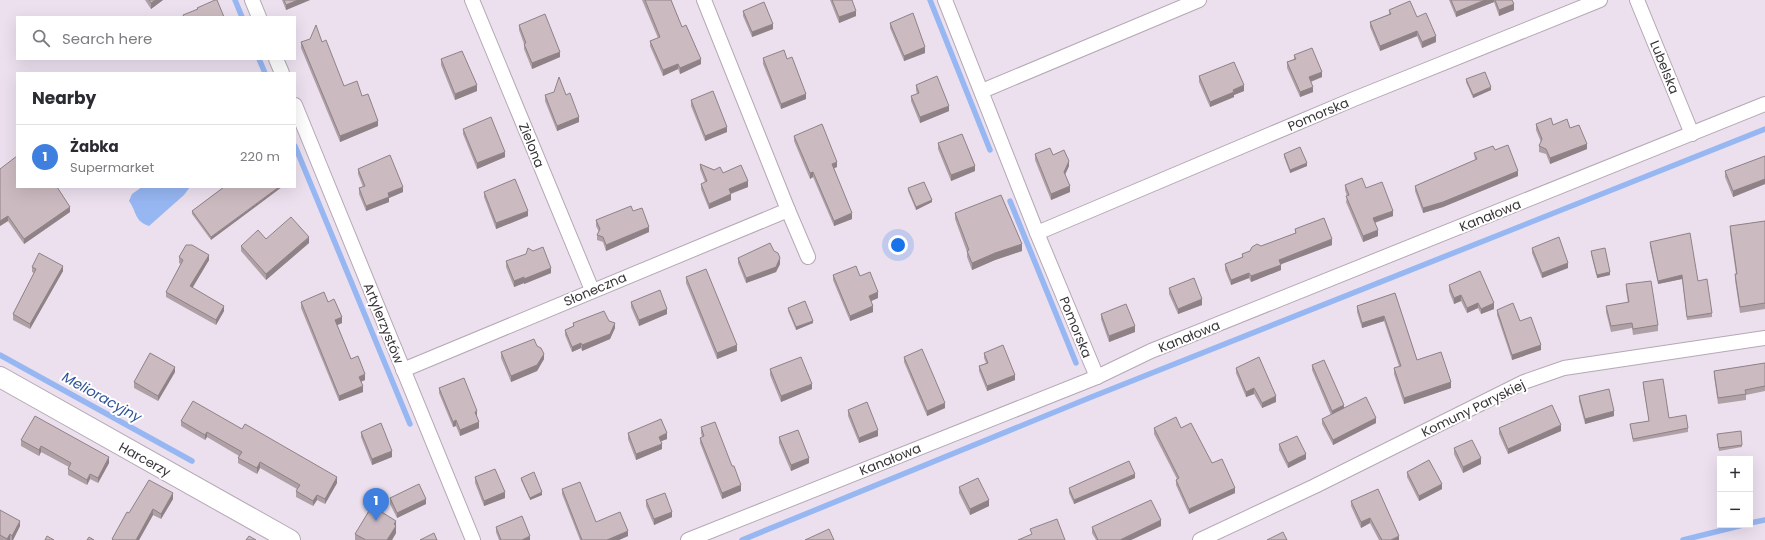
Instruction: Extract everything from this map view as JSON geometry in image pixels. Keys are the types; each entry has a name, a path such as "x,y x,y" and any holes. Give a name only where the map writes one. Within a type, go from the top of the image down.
{"street":[{"path":"252,0 259,16"},
{"name":"Zielona","path":"472,0 592,290"},
{"path":"704,0 808,257"},
{"name":"Pomorska","path":"945,0 1037,233 1097,377"},
{"path":"982,91 1199,0"},
{"name":"Pomorska","path":"1037,233 1354,99 1600,0"},
{"name":"Lubelska","path":"1638,0 1692,134"},
{"path":"276,60 282,72"},
{"name":"Kanałowa","path":"688,540 1097,377 1151,351 1765,104"},
{"name":"Artylerzystów","path":"296,107 473,540"},
{"name":"Słoneczna","path":"403,370 592,290 788,210"},
{"name":"Komuny Paryskiej","path":"1200,540 1315,486 1524,382 1564,368 1765,338"},
{"name":"Harcerzy","path":"0,378 290,540"}],"water":[{"path":"141,188 189,188 184,195 149,226 141,222 136,216 129,201 132,194"}],"building":[{"path":"149,0 156,0 151,3"},
{"path":"217,0 224,16 184,16 198,9 197,8"},
{"path":"284,0 298,0 286,5"},
{"path":"645,0 671,0 682,27 686,25 701,59 680,68 678,64 663,70 650,41 660,37"},
{"path":"832,0 852,0 856,11 839,17"},
{"path":"1451,0 1485,0 1456,12"},
{"path":"1495,0 1512,0 1514,4 1499,10"},
{"path":"1410,1 1417,17 1426,13 1436,36 1422,42 1417,31 1380,46 1370,22 1391,14 1389,10"},
{"path":"764,2 773,24 752,32 743,11"},
{"path":"913,13 925,47 904,56 890,23"},
{"path":"545,14 560,52 532,63 524,44 526,43 519,25"},
{"path":"316,25 322,42 326,40 344,86 357,81 362,96 368,94 378,121 340,136 301,42 310,39"},
{"path":"1312,48 1322,72 1309,77 1313,87 1300,92 1287,62 1296,59 1294,55"},
{"path":"784,50 787,59 792,57 806,94 781,104 763,58"},
{"path":"462,51 477,85 455,94 441,59"},
{"path":"1234,62 1244,85 1233,90 1234,92 1210,102 1199,76"},
{"path":"1485,72 1491,87 1473,95 1466,79"},
{"path":"937,76 949,106 920,117 911,96 919,93 916,85"},
{"path":"559,77 566,95 570,93 579,117 557,126 545,95 554,92"},
{"path":"713,91 727,127 705,136 691,100"},
{"path":"491,117 505,152 477,163 463,129"},
{"path":"1551,118 1553,125 1567,119 1570,128 1579,125 1587,144 1550,158 1546,149 1539,146 1542,139 1536,124"},
{"path":"822,124 837,162 832,164 852,213 834,221 813,172 810,173 794,136"},
{"path":"962,134 975,166 951,175 938,143"},
{"path":"1508,145 1518,171 1443,202 1423,208 1415,186 1477,159 1474,153 1493,146 1495,150"},
{"path":"1300,147 1307,163 1290,170 1284,154"},
{"path":"1050,148 1053,155 1064,150 1069,161 1064,172 1070,186 1051,194 1035,154"},
{"path":"390,155 403,187 388,193 389,197 366,206 359,188 365,186 358,169"},
{"path":"1765,156 1765,179 1733,191 1725,171"},
{"path":"16,157 16,188 58,188 70,207 24,239 8,216 0,221 0,169"},
{"path":"700,164 714,170 720,167 723,173 741,165 748,181 729,189 731,194 709,204 701,184 707,181"},
{"path":"1362,178 1366,188 1382,182 1393,211 1373,218 1378,230 1363,236 1346,196 1349,195 1345,185"},
{"path":"515,179 528,211 496,223 484,192"},
{"path":"924,182 932,200 916,207 908,188"},
{"path":"223,188 278,188 211,237 192,211"},
{"path":"1001,195 1022,244 972,263 967,251 969,250 955,213"},
{"path":"631,206 633,211 642,208 649,227 606,245 603,237 597,235 600,229 596,220"},
{"path":"291,217 309,237 266,274 241,246 258,230 266,239"},
{"path":"1324,218 1332,239 1279,260 1281,265 1251,276 1249,273 1231,280 1225,264 1243,257 1242,254 1250,251 1252,247 1257,244 1261,246 1296,233 1295,229"},
{"path":"1765,221 1765,303 1740,307 1730,226"},
{"path":"1690,233 1698,281 1707,279 1712,313 1687,317 1682,275 1658,281 1650,242"},
{"path":"1559,237 1568,263 1542,273 1532,248"},
{"path":"770,243 780,258 776,267 746,278 738,258"},
{"path":"186,245 192,245 209,255 190,286 224,306 216,320 166,292 183,260 179,257"},
{"path":"543,247 551,268 524,279 524,277 514,281 506,261 526,254 528,248 533,251"},
{"path":"1605,248 1610,272 1597,275 1591,251"},
{"path":"39,253 63,266 30,324 13,314 36,269 32,267"},
{"path":"856,266 860,276 870,272 878,292 869,296 873,306 850,316 833,275"},
{"path":"706,269 737,345 717,353 686,277"},
{"path":"1480,271 1494,303 1481,309 1478,303 1467,308 1461,295 1454,298 1449,285"},
{"path":"1194,278 1202,299 1178,309 1169,288"},
{"path":"1651,281 1658,325 1633,329 1632,323 1611,326 1606,306 1629,302 1626,284"},
{"path":"660,290 667,309 639,320 631,302"},
{"path":"324,292 328,302 334,299 342,317 335,320 351,359 358,356 365,374 359,377 363,386 339,396 301,302"},
{"path":"1395,293 1417,360 1441,352 1451,382 1404,398 1394,368 1401,366 1384,316 1362,323 1357,306"},
{"path":"805,301 813,321 796,327 788,308"},
{"path":"1513,303 1520,321 1531,317 1541,345 1512,355 1497,310"},
{"path":"1126,304 1135,326 1109,336 1101,314"},
{"path":"604,311 609,321 615,323 610,334 582,345 581,343 572,347 565,330 574,326 573,323"},
{"path":"534,339 537,346 541,348 544,354 537,365 511,376 501,352"},
{"path":"1003,345 1015,375 987,386 979,366 988,363 984,353"},
{"path":"922,349 945,403 927,411 904,357"},
{"path":"150,353 175,367 158,396 134,382"},
{"path":"801,357 812,384 781,396 770,369"},
{"path":"1259,357 1276,396 1262,403 1254,388 1246,392 1236,368"},
{"path":"1324,360 1344,405 1332,411 1312,365"},
{"path":"1765,363 1765,386 1745,390 1746,394 1718,398 1714,371"},
{"path":"464,378 477,411 475,412 479,422 460,430 456,420 453,422 439,388"},
{"path":"1663,379 1669,418 1686,415 1688,428 1633,439 1630,424 1649,421 1643,382"},
{"path":"1609,389 1614,411 1585,419 1579,396"},
{"path":"1366,397 1376,418 1333,440 1322,419"},
{"path":"193,401 242,429 245,424 337,477 325,499 317,495 313,501 296,491 300,485 260,462 257,468 238,458 242,452 207,432 205,435 181,421"},
{"path":"867,402 878,430 859,438 848,410"},
{"path":"1552,405 1561,425 1508,449 1499,428"},
{"path":"35,416 109,457 98,478 90,474 87,480 68,469 71,463 41,446 39,450 21,440"},
{"path":"1176,417 1181,428 1191,423 1212,463 1222,459 1235,488 1189,509 1176,480 1179,478 1154,428"},
{"path":"661,419 667,433 659,437 662,444 636,454 628,433"},
{"path":"715,422 741,485 722,493 700,438 704,436 701,427"},
{"path":"381,423 392,451 372,459 361,432"},
{"path":"798,430 809,458 791,465 779,437"},
{"path":"1741,431 1742,445 1719,448 1717,434"},
{"path":"1297,436 1306,454 1288,463 1279,444"},
{"path":"1472,440 1481,458 1463,467 1454,448"},
{"path":"1429,460 1442,484 1419,496 1407,472"},
{"path":"1129,461 1135,474 1074,500 1069,488"},
{"path":"495,469 505,492 484,501 475,477"},
{"path":"534,472 542,492 530,498 521,478"},
{"path":"978,478 989,500 970,509 959,487"},
{"path":"149,480 173,493 161,514 153,509 136,540 112,539 127,512 129,513"},
{"path":"580,482 596,522 620,512 628,531 607,540 582,540 562,489"},
{"path":"419,484 426,499 397,513 390,498"},
{"path":"1378,489 1399,536 1391,540 1382,540 1370,518 1361,522 1351,501"},
{"path":"665,493 672,512 654,519 646,500"},
{"path":"1151,500 1161,520 1120,540 1098,540 1092,527"},
{"path":"372,506 396,521 394,524 396,526 387,540 366,540 355,534"},
{"path":"0,510 20,521 12,536 10,534 7,539 0,535"},
{"path":"522,516 530,536 522,540 501,540 496,527"},
{"path":"1057,519 1065,540 1018,540 1032,534 1030,529"},
{"path":"829,529 834,540 805,540"},
{"path":"1283,532 1287,540 1267,540"},
{"path":"434,533 437,540 420,540"},
{"path":"47,536 54,540 45,540"},
{"path":"249,536 256,540 246,540"},
{"path":"89,537 94,540 87,540"}],"waterway":[{"path":"235,0 242,16"},
{"path":"930,0 990,150"},
{"path":"259,60 265,72"},
{"path":"742,540 1089,398 1765,129"},
{"path":"296,148 410,424"},
{"path":"1010,201 1076,363"},
{"name":"Melioracyjny","path":"0,355 192,461"},
{"path":"1753,522 1765,520"},
{"path":"1683,540 1731,528"}],"place":[{"name":"Żabka","path":"376,521"}]}
